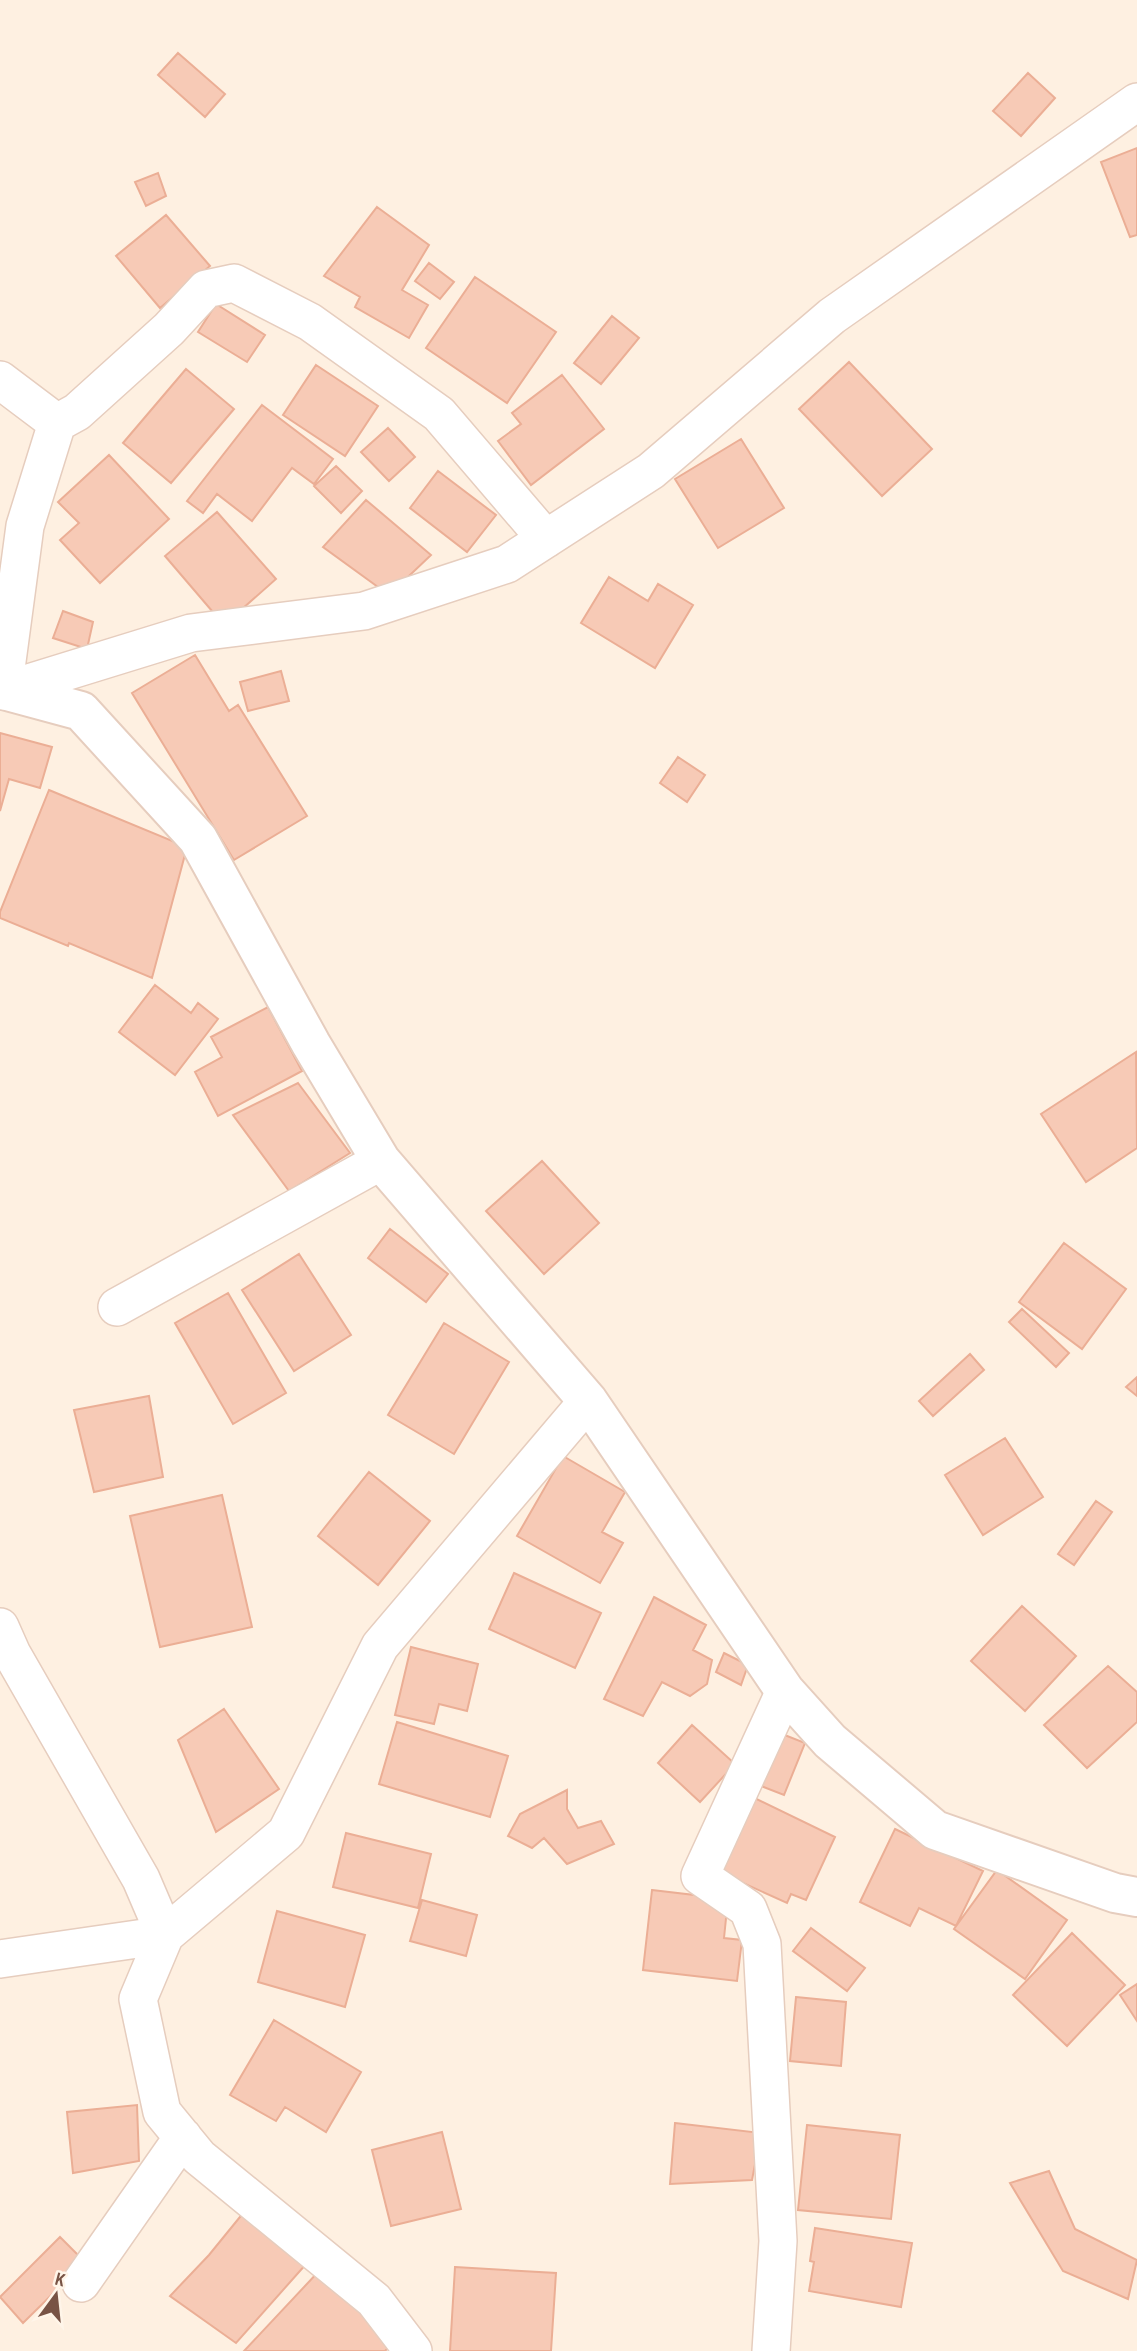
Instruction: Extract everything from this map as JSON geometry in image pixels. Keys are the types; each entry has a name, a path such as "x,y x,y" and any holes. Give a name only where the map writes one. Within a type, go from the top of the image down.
{"street":[{"path":"2,690 191,632 365,611 508,564 651,471 832,316 1137,102"},
{"path":"2,690 25,526 57,424 77,412 169,329 206,289 234,283 310,322 439,414 546,539"},
{"path":"0,380 57,424"},
{"path":"2,690 81,711 198,839 311,1044 381,1161 588,1401 785,1691 830,1741 935,1830 1115,1893 1137,1897"},
{"path":"117,1307 381,1161"},
{"path":"412,2351 374,2300 199,2157 162,2112 138,1999 165,1935 286,1833 380,1646 588,1401"},
{"path":"4,1645 141,1879 165,1935"},
{"path":"771,2351 778,2241 762,1944 748,1909 700,1876 785,1691"},
{"path":"0,1959 165,1935"},
{"path":"81,2283 183,2137"}],"building":[{"path":"178,53 225,94 205,117 158,75"},
{"path":"1028,73 1055,98 1021,136 993,111"},
{"path":"1137,148 1137,235 1130,237 1101,162"},
{"path":"158,173 166,196 146,206 135,182"},
{"path":"377,207 429,245 402,290 428,305 409,338 355,307 360,297 324,276"},
{"path":"166,215 210,266 160,308 116,256"},
{"path":"429,263 454,282 440,299 415,281"},
{"path":"475,277 556,332 507,403 426,348"},
{"path":"216,304 265,335 247,362 198,332"},
{"path":"612,316 639,338 601,384 574,363"},
{"path":"849,362 932,449 882,496 799,409"},
{"path":"316,365 378,406 345,456 283,415"},
{"path":"186,369 234,409 171,483 123,443"},
{"path":"562,375 604,429 531,485 498,441 521,424 512,413"},
{"path":"262,405 333,459 314,484 292,468 252,521 217,494 203,513 187,501"},
{"path":"388,428 415,457 389,481 361,452"},
{"path":"741,439 784,508 718,548 675,479"},
{"path":"109,455 169,519 100,583 60,540 79,523 58,502"},
{"path":"336,466 362,491 341,513 314,486"},
{"path":"438,471 496,515 467,552 410,508"},
{"path":"366,500 431,555 389,595 323,547"},
{"path":"217,512 276,579 224,625 165,556"},
{"path":"609,577 648,601 658,584 693,605 655,668 581,623"},
{"path":"63,611 93,622 87,649 53,638"},
{"path":"195,655 229,711 238,705 307,816 234,860 132,693"},
{"path":"281,671 289,701 248,711 240,682"},
{"path":"0,733 52,747 40,788 9,779 0,811"},
{"path":"678,757 705,775 687,802 660,783"},
{"path":"49,790 187,847 152,978 0,918 0,912"},
{"path":"155,985 191,1013 198,1003 218,1019 175,1075 119,1032"},
{"path":"268,1007 302,1071 218,1116 195,1072 222,1057 211,1037"},
{"path":"1136,1052 1137,1148 1086,1182 1041,1114"},
{"path":"298,1083 350,1153 289,1191 233,1115"},
{"path":"542,1161 599,1223 544,1274 486,1211"},
{"path":"390,1229 448,1274 426,1302 368,1258"},
{"path":"1064,1243 1126,1289 1082,1349 1019,1302"},
{"path":"299,1254 351,1335 294,1371 242,1290"},
{"path":"228,1293 286,1393 233,1424 175,1323"},
{"path":"1022,1309 1069,1353 1056,1367 1009,1322"},
{"path":"444,1323 509,1362 454,1454 388,1415"},
{"path":"970,1354 984,1370 933,1416 919,1401"},
{"path":"1137,1377 1137,1396 1126,1387"},
{"path":"149,1396 163,1477 94,1492 74,1410"},
{"path":"1005,1438 1043,1497 983,1535 945,1475"},
{"path":"563,1456 625,1492 602,1532 623,1543 600,1583 517,1536"},
{"path":"369,1472 430,1521 378,1585 318,1536"},
{"path":"222,1495 252,1627 160,1647 130,1516"},
{"path":"1096,1501 1112,1512 1074,1565 1058,1554"},
{"path":"514,1573 601,1613 575,1668 489,1629"},
{"path":"654,1597 706,1625 693,1650 712,1660 707,1684 690,1696 662,1682 643,1716 604,1699"},
{"path":"1022,1606 1076,1656 1025,1711 971,1661"},
{"path":"411,1647 478,1664 467,1711 439,1704 434,1724 395,1715"},
{"path":"724,1653 748,1665 741,1685 716,1672"},
{"path":"1108,1666 1137,1692 1137,1722 1087,1768 1044,1725"},
{"path":"224,1709 279,1789 216,1832 178,1740"},
{"path":"397,1722 508,1756 490,1817 379,1784"},
{"path":"692,1725 735,1764 700,1802 658,1763"},
{"path":"772,1730 805,1743 784,1795 751,1782"},
{"path":"567,1790 567,1809 578,1828 601,1821 614,1844 567,1864 544,1838 532,1848 508,1836 520,1814"},
{"path":"742,1792 835,1837 806,1900 791,1894 787,1903 708,1867"},
{"path":"895,1829 983,1871 956,1926 919,1908 910,1926 860,1902"},
{"path":"346,1833 431,1854 418,1908 333,1887"},
{"path":"997,1870 1067,1920 1025,1979 954,1929"},
{"path":"652,1890 728,1899 724,1938 742,1940 737,1981 643,1970"},
{"path":"422,1900 477,1915 466,1956 410,1941"},
{"path":"277,1911 365,1935 345,2007 258,1982"},
{"path":"811,1928 865,1968 847,1991 793,1951"},
{"path":"1072,1933 1125,1985 1067,2046 1013,1995"},
{"path":"1137,1984 1137,2021 1120,1995"},
{"path":"796,1997 846,2002 841,2066 790,2061"},
{"path":"274,2020 361,2072 326,2132 285,2107 276,2121 230,2095"},
{"path":"137,2105 139,2161 73,2173 67,2112"},
{"path":"675,2123 761,2133 752,2180 670,2184"},
{"path":"807,2125 900,2135 891,2219 798,2210"},
{"path":"442,2132 461,2209 391,2226 372,2150"},
{"path":"1049,2171 1075,2229 1137,2260 1128,2299 1063,2271 1010,2183"},
{"path":"244,2212 307,2263 236,2343 170,2296 209,2255"},
{"path":"815,2228 912,2243 901,2307 809,2291 814,2262 810,2261"},
{"path":"60,2237 85,2262 23,2323 0,2297"},
{"path":"455,2267 556,2273 551,2351 450,2351"},
{"path":"320,2270 396,2340 385,2351 244,2351"}]}
